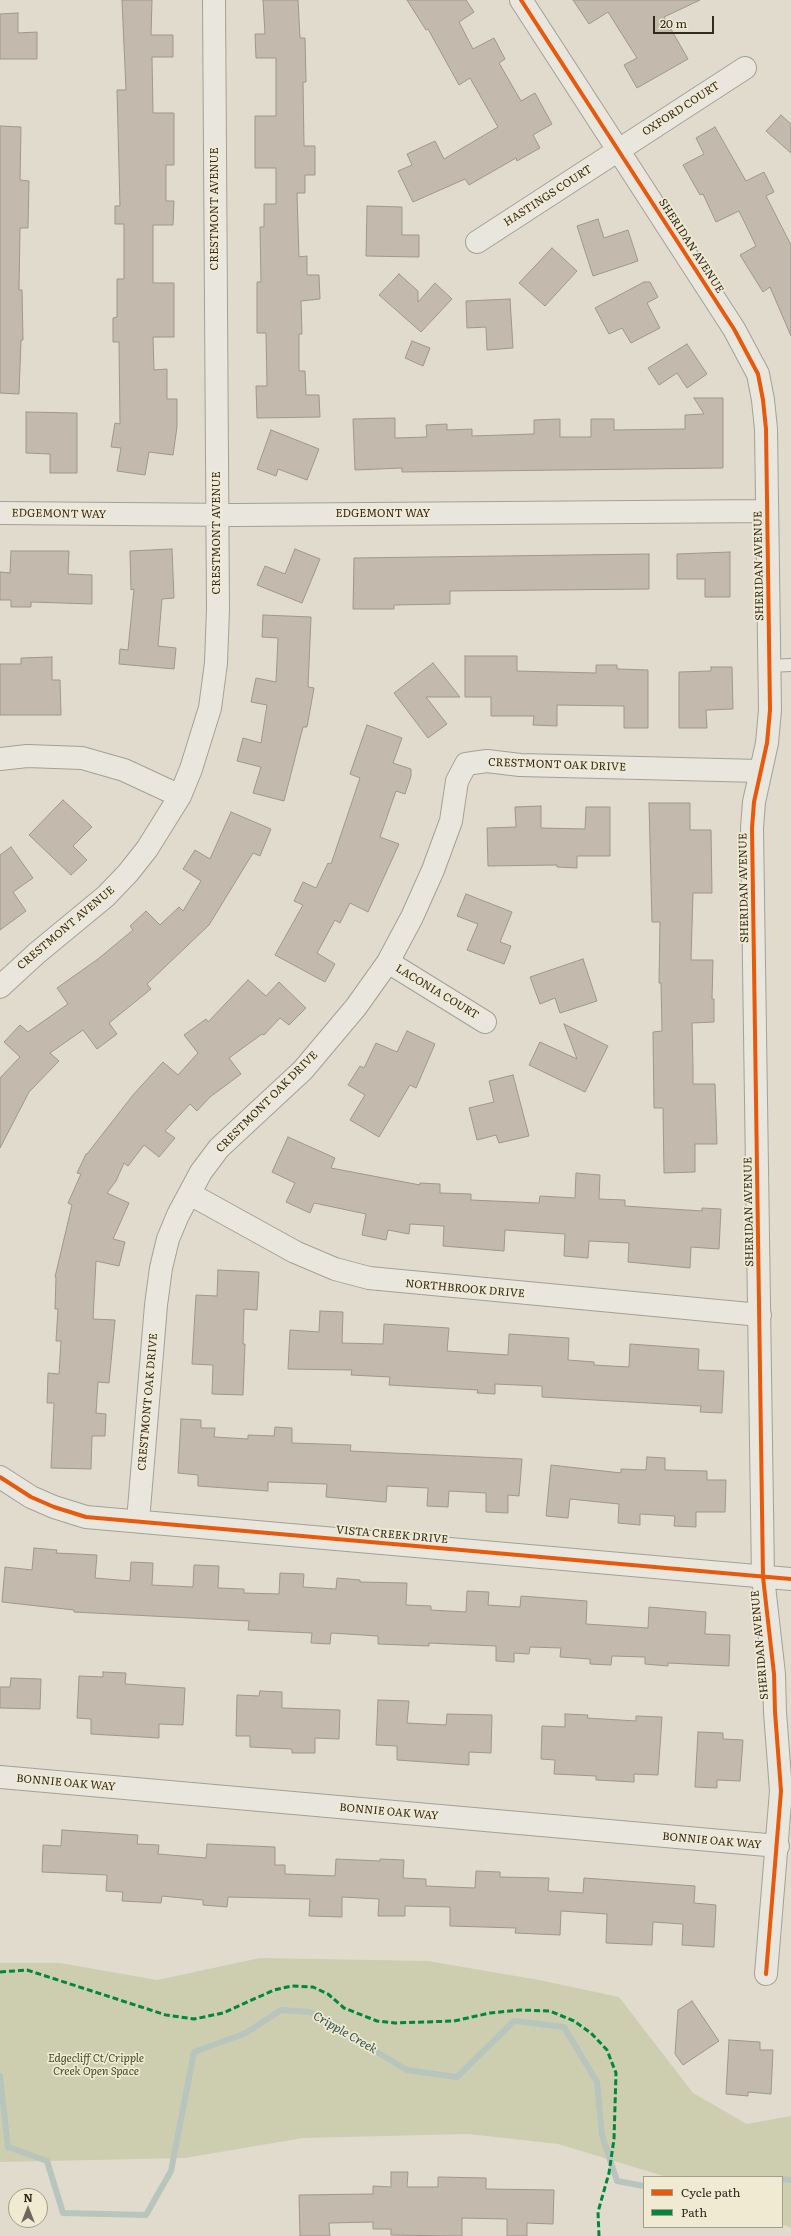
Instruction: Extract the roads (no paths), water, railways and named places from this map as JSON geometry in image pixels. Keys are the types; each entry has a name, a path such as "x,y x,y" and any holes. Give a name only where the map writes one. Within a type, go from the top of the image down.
{"street":[{"name":"CRESTMONT AVENUE","path":"0,987 37,953 84,916 128,873 151,843 180,796 203,734 214,685 218,609 218,515 214,0"},
{"name":"SHERIDAN AVENUE","path":"521,0 734,329 758,374 763,400 766,429 769,723 767,743 754,802 752,828 763,1577 774,1674 775,1712 781,1791 778,1846 766,1974"},
{"name":"OXFORD COURT","path":"618,150 745,68"},
{"name":"HASTINGS COURT","path":"477,242 618,150"},
{"name":"EDGEMONT WAY","path":"0,513 218,515 767,511"},
{"path":"0,759 27,756 82,758 124,770 180,796"},
{"name":"CRESTMONT OAK DRIVE","path":"138,1521 156,1305 161,1268 168,1239 201,1172 219,1148 303,1070 356,1007 388,962 412,917 433,870 451,821 457,781 466,764 488,761 520,765 760,771"},
{"name":"LACONIA COURT","path":"388,962 485,1022"},
{"name":"NORTHBROOK DRIVE","path":"190,1194 295,1252 335,1269 369,1278 760,1315"},
{"name":"VISTA CREEK DRIVE","path":"0,1477 31,1497 54,1507 86,1517 791,1579"},
{"name":"BONNIE OAK WAY","path":"0,1777 778,1846"}],"lane":[{"path":"769,666 791,666"}],"waterway":[{"name":"Cripple Creek","path":"0,2076 8,2147 47,2161 63,2213 146,2215 171,2171 194,2052 246,2033 281,2010 310,2012 407,2070 457,2077 514,2021 564,2027 597,2082 602,2135 617,2181 643,2186"},
{"name":"Cripple Creek","path":"783,2179 791,2180"}],"park label":[{"name":"Edgecliff Ct/Cripple Creek Open Space","path":"96,2065"}]}
